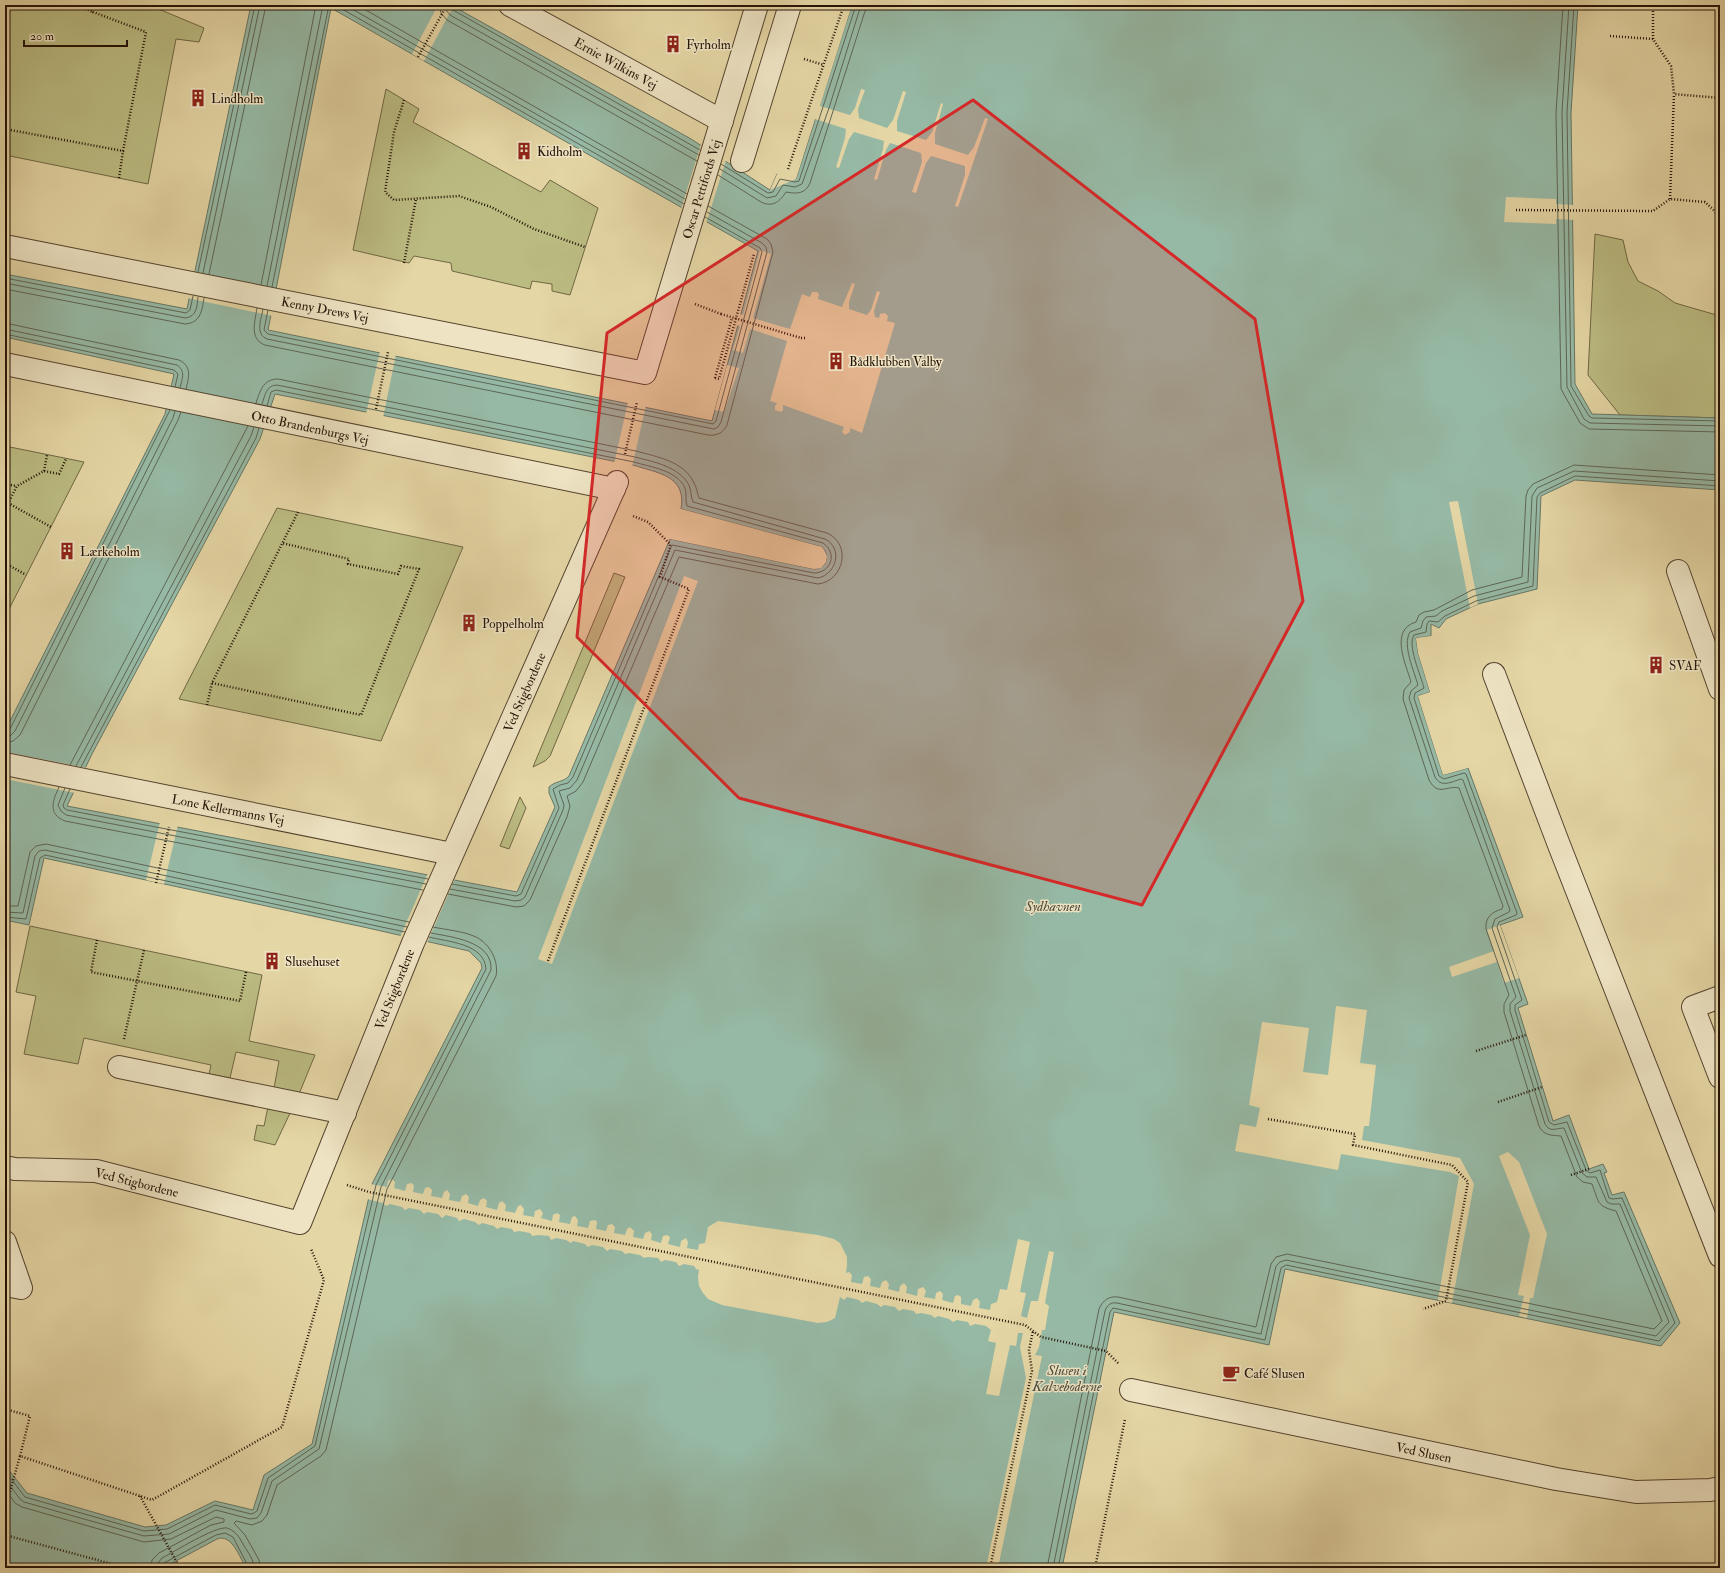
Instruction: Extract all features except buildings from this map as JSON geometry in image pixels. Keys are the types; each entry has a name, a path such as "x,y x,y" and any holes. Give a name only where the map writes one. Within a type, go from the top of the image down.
{"street":[{"name":"Ernie Wilkins Vej","path":"510,5 719,130"},
{"name":"Oscar Pettifords Vej","path":"646,373 757,5"},
{"path":"742,161 790,5"},
{"name":"Kenny Drews Vej","path":"5,246 646,373"},
{"name":"Otto Brandenburgs Vej","path":"5,364 371,439 616,486"},
{"name":"Ved Stigbordene","path":"5,1167 15,1169 96,1171 300,1223 413,943 616,486"},
{"path":"1678,571 1720,689"},
{"path":"1494,674 1720,1256"},
{"name":"Lone Kellermanns Vej","path":"5,764 116,786 448,862"},
{"path":"1720,997 1693,1007 1720,1077"},
{"path":"119,1067 345,1113"},
{"path":"5,1242 21,1288 5,1285"},
{"name":"Ved Slusen","path":"1131,1390 1563,1481 1636,1492 1710,1490 1720,1488"}],"path":[{"path":"77,5 146,32 119,178"},
{"path":"93,12 95,5"},
{"path":"418,57 446,5"},
{"path":"788,169 844,5"},
{"path":"1653,5 1653,39 1671,66 1674,94 1670,199"},
{"path":"1610,36 1653,39"},
{"path":"1674,94 1720,98"},
{"path":"404,100 394,132 385,192 394,200 459,196 491,207 534,229 585,247"},
{"path":"5,129 123,151"},
{"path":"404,263 416,199"},
{"path":"1516,210 1653,211 1670,199 1705,202 1720,216"},
{"path":"732,318 715,378 719,379 754,254"},
{"path":"721,314 805,338"},
{"path":"371,439 373,422 390,346"},
{"path":"624,460 638,399"},
{"path":"5,459 8,447"},
{"path":"44,471 47,455"},
{"path":"5,509 17,486 44,471 59,474 66,459"},
{"path":"5,484 17,486"},
{"path":"8,502 51,527"},
{"path":"207,705 212,683 298,512"},
{"path":"548,961 689,589 660,577 670,547 666,540 648,522"},
{"path":"212,683 361,715 419,569 401,566 398,574 348,564 349,559 282,543"},
{"path":"5,563 26,575"},
{"path":"156,883 170,820"},
{"path":"97,940 91,972 240,1001 246,972"},
{"path":"125,1038 144,950"},
{"path":"1476,1051 1526,1035"},
{"path":"1498,1102 1542,1087"},
{"path":"1268,1119 1354,1134 1353,1145 1452,1165 1468,1182 1446,1302 1423,1309"},
{"path":"1571,1176 1589,1169"},
{"path":"369,1192 1025,1325 1041,1337 1106,1351 1121,1367"},
{"path":"20,1456 152,1500 282,1427 324,1280 300,1223"},
{"path":"990,1568 1032,1371 1029,1350 1033,1331"},
{"path":"1095,1568 1131,1390"},
{"path":"5,1409 30,1416 5,1509"},
{"path":"140,1495 180,1568"},
{"path":"5,1535 127,1568"}],"highlighted area":[{"path":"973,100 1255,319 1303,601 1142,905 739,798 577,637 607,333"}],"green space":[{"path":"5,5 149,5 204,28 199,42 176,39 148,184 5,155"},
{"path":"386,89 419,109 413,122 541,192 550,180 598,208 570,295 552,291 552,284 532,281 530,289 452,271 451,263 414,256 409,263 353,250"},
{"path":"1595,234 1623,240 1628,262 1638,281 1658,291 1675,303 1720,316 1720,418 1620,415 1588,375"},
{"path":"5,446 84,462 5,617"},
{"path":"277,508 463,547 381,741 179,699"},
{"path":"614,573 625,577 550,756 545,761 533,767"},
{"path":"520,797 526,808 509,849 500,846"},
{"path":"30,926 262,975 249,1041 315,1055 299,1094 274,1088 279,1061 236,1052 230,1078 209,1074 211,1065 84,1038 78,1064 24,1054 36,996 16,992"},
{"path":"268,1107 291,1111 275,1145 254,1140 257,1125 264,1126"}],"water":[{"name":"Sydhavnen","path":"251,5 451,5 691,139 770,190 777,174 796,179 852,5 1578,5 1571,113 1575,384 1592,414 1720,418 1720,490 1575,480 1541,496 1537,589 1478,604 1446,619 1439,628 1431,624 1431,636 1416,638 1418,653 1430,692 1418,696 1443,775 1468,768 1523,917 1500,925 1528,1004 1518,1008 1553,1121 1569,1115 1589,1169 1603,1164 1607,1172 1604,1173 1612,1195 1624,1192 1680,1323 1661,1346 1285,1269 1269,1345 1114,1312 1062,1568 246,1568 231,1543 222,1538 217,1539 163,1568 5,1568 5,1467 27,1493 145,1527 166,1525 215,1501 253,1510 264,1475 312,1444 372,1184 482,968 481,963 469,951 44,858 29,925 5,920 5,731 165,414 174,374 5,337 5,274 187,309","holes":["331,8 758,251 712,421 268,330","275,394 633,465 651,470 660,473 675,482 682,498 681,509 822,547 827,558 822,567 814,569 670,539 569,776 549,787 549,793 555,807 517,892 67,806 92,754 260,439"]}],"pier":[{"path":"438,5 454,5 424,61 412,54"},
{"path":"850,5 852,5 820,106 850,115 855,108 861,89 865,90 858,109 859,118 887,128 893,120 903,91 906,92 897,121 897,131 926,140 932,132 941,103 943,104 935,133 935,144 968,155 974,147 985,118 988,119 958,207 955,206 965,175 965,166 931,156 926,163 916,193 912,192 922,162 921,153 890,143 886,150 877,180 874,179 884,141 854,132 849,139 839,168 836,167 845,138 846,129 815,119 796,179 770,190 778,172 795,176"},
{"path":"701,144 726,160 706,224 681,209"},
{"path":"1506,197 1556,199 1556,204 1574,205 1575,220 1556,219 1556,224 1504,222"},
{"path":"760,250 771,254 753,318 790,329 802,294 810,297 812,292 817,292 819,294 818,299 842,307 852,283 855,284 849,302 849,309 867,315 871,310 877,291 880,292 874,311 875,317 879,318 880,314 885,313 888,316 887,321 895,323 862,433 850,428 850,432 845,435 842,432 844,427 783,405 783,410 781,412 775,410 777,403 770,401 787,341 750,329 743,353 733,350 740,326 736,325 739,314 743,315"},
{"path":"192,271 278,289 273,316 187,298"},
{"path":"380,351 396,354 383,418 366,414"},
{"path":"727,365 739,368 724,412 715,410"},
{"path":"628,402 646,405 632,467 614,464"},
{"path":"1458,501 1478,604 1470,608 1449,502"},
{"path":"681,509 822,547 827,556 826,562 821,568 814,569 670,539 671,537 814,567 820,566 824,561 825,556 821,549 681,511"},
{"path":"684,576 698,581 552,964 538,959"},
{"path":"1431,636 1432,638 1418,639 1419,652 1432,692 1420,697 1445,773 1467,766 1468,768 1443,775 1418,696 1430,692 1418,653 1416,638"},
{"path":"5,752 88,768 75,793 5,779"},
{"path":"160,822 178,825 164,884 146,880"},
{"path":"428,873 455,879 427,943 400,937"},
{"path":"1500,925 1519,978 1504,983 1497,962 1452,977 1449,967 1494,951 1487,930"},
{"path":"1336,1006 1367,1010 1360,1063 1376,1065 1369,1126 1364,1126 1362,1140 1460,1158 1474,1184 1452,1303 1438,1300 1459,1176 1450,1172 1341,1154 1338,1170 1235,1151 1240,1124 1256,1127 1260,1108 1249,1105 1262,1022 1309,1028 1303,1072 1328,1075"},
{"path":"1508,1152 1519,1162 1547,1234 1533,1298 1530,1298 1527,1318 1519,1316 1524,1296 1518,1295 1530,1235 1499,1156"},
{"path":"392,1179 395,1182 394,1188 405,1191 407,1184 412,1183 414,1186 413,1192 423,1194 425,1188 429,1187 432,1190 431,1196 442,1198 444,1192 447,1190 450,1194 449,1200 460,1202 462,1196 466,1194 469,1197 468,1203 478,1206 480,1200 484,1198 487,1201 486,1207 497,1210 499,1203 502,1201 506,1205 505,1211 515,1213 518,1206 521,1205 524,1209 523,1215 534,1217 535,1211 540,1209 543,1213 541,1218 552,1221 553,1215 557,1213 560,1215 559,1222 570,1224 572,1217 575,1216 578,1220 577,1226 588,1228 590,1221 595,1220 597,1222 596,1229 606,1231 608,1225 612,1224 615,1227 614,1233 625,1235 627,1229 630,1227 634,1231 633,1237 643,1239 645,1233 649,1231 652,1234 651,1240 661,1243 663,1236 667,1235 670,1237 668,1244 680,1247 681,1241 686,1238 688,1242 687,1248 698,1250 699,1244 705,1243 708,1227 718,1221 818,1235 834,1239 840,1243 847,1257 846,1273 849,1272 852,1275 851,1282 862,1284 864,1277 868,1276 871,1279 870,1286 880,1288 882,1282 886,1280 889,1284 888,1289 899,1292 900,1286 904,1283 907,1287 906,1293 917,1296 918,1289 923,1287 926,1291 924,1297 935,1299 936,1293 940,1291 943,1294 942,1300 953,1303 955,1296 958,1295 961,1297 961,1304 971,1306 973,1300 977,1298 980,1302 979,1308 990,1310 991,1304 997,1302 1000,1289 1007,1290 1018,1239 1030,1242 1020,1292 1026,1293 1021,1316 1027,1318 1031,1301 1038,1301 1049,1251 1054,1252 1045,1303 1049,1306 1045,1330 1042,1330 1039,1347 1035,1355 1042,1356 998,1568 986,1568 1026,1378 1020,1347 1023,1333 1018,1333 1016,1346 1010,1345 999,1396 986,1394 996,1343 988,1341 991,1330 986,1326 975,1324 970,1326 968,1322 957,1320 953,1322 949,1319 938,1316 935,1318 931,1315 921,1313 916,1314 914,1311 903,1309 899,1311 895,1307 884,1305 881,1307 877,1304 866,1301 862,1303 859,1300 847,1297 844,1300 840,1297 835,1318 827,1322 818,1323 722,1305 708,1299 703,1293 699,1286 699,1270 694,1266 684,1264 679,1266 676,1262 665,1260 661,1262 658,1258 644,1258 640,1255 629,1253 625,1254 622,1251 610,1249 607,1251 603,1247 592,1245 588,1247 585,1244 573,1241 571,1243 566,1240 556,1238 551,1240 549,1236 532,1236 530,1233 519,1231 514,1232 512,1229 501,1227 497,1229 494,1226 482,1223 479,1225 475,1222 464,1219 459,1221 457,1218 446,1215 442,1218 438,1214 427,1212 424,1214 420,1210 409,1208 405,1210 402,1207 390,1204 386,1206 383,1203 367,1199 370,1184 387,1187 388,1181"}],"place":[{"name":"Fyrholm","path":"673,44"},
{"name":"Lindholm","path":"198,98"},
{"name":"Kidholm","path":"524,151"},
{"name":"Bådklubben Valby","path":"836,361"},
{"name":"Lærkeholm","path":"67,551"},
{"name":"Poppelholm","path":"469,623"},
{"name":"SVAF","path":"1656,665"},
{"name":"Slusehuset","path":"272,961"},
{"name":"Café Slusen","path":"1231,1373"}],"water label":[{"name":"Slusen i Kalveboderne","path":"1067,1378"}]}
